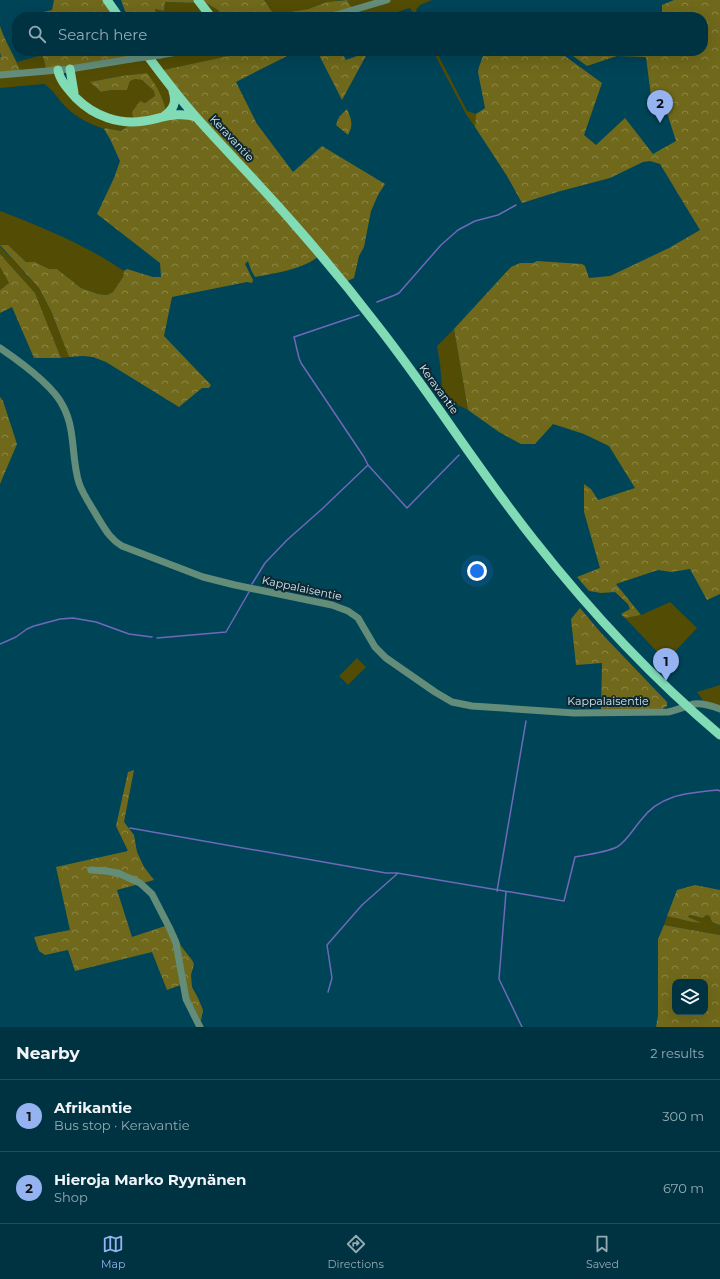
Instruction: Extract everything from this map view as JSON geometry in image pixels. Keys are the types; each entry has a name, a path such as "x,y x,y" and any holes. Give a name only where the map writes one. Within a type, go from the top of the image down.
{"main road":[{"path":"198,0 207,12"},
{"path":"110,2 116,12"},
{"name":"Keravantie","path":"148,56 196,117 295,225 362,306 417,378 533,539 566,580 618,638 687,706 720,735"},
{"path":"70,69 72,89 75,97"},
{"path":"58,70 61,80 75,97 97,114 116,120 134,122 169,115 186,114 196,117"},
{"path":"163,117 174,105 175,97 173,89"}],"street":[{"path":"341,12 361,4 387,0"},
{"path":"0,75 70,69 153,56"},
{"name":"Kappalaisentie","path":"0,348 44,383 62,404 67,415 72,434 76,472 79,484 109,535 122,546 202,577 332,605 348,611 358,618 375,647 386,658 452,702 472,706 574,713 668,712 694,704 702,704 720,710"},
{"path":"91,870 106,870 118,873 140,883 152,894 176,943 186,999 200,1027"}],"shaded area":[{"path":"201,0 219,12 155,12 155,9 164,11 165,2 200,3"},
{"path":"264,0 343,0 327,2 308,9 293,12 272,12"},
{"path":"347,0 432,0 420,5 416,10 417,12 412,12 410,8 397,12 346,12 353,10"},
{"path":"42,56 47,70 58,70 75,97 70,69 142,56 228,56 160,71 175,97 167,114 147,73 91,82 102,92 111,90 127,90 130,81 135,79 142,80 154,91 156,96 145,103 140,101 134,122 121,131 106,128 104,129 79,117 70,111 51,89 44,84 0,88 0,75 20,72 17,62"},
{"path":"436,56 439,56 467,111 476,114 475,127 466,114"},
{"path":"0,211 48,230 94,253 124,271 123,277 113,292 107,295 98,294 81,288 57,269 49,269 35,262 26,262 8,245 0,245"},
{"path":"0,246 39,288 51,311 69,357 61,358 35,293 0,254"},
{"path":"0,267 9,283 0,290"},
{"path":"454,329 468,410 452,402 442,387 437,346"},
{"path":"670,602 697,628 666,661 625,618 641,615"},
{"path":"357,658 366,667 348,685 339,676"},
{"path":"720,685 720,708 704,702 697,692"},
{"path":"690,915 703,918 706,915 710,916 714,924 720,925 720,935 664,925 667,916 699,923 688,918"}],"green space":[{"path":"54,0 107,0 115,12 43,12 52,10"},
{"path":"121,0 198,0 201,3 165,2 164,11 155,9 155,12 125,11"},
{"path":"201,0 264,0 272,12 219,12"},
{"path":"347,0 353,10 346,12 291,12 308,9 327,2"},
{"path":"674,0 720,0 720,594 707,600 690,569 671,572 658,570 616,584 641,615 625,618 621,614 630,609 628,604 615,592 601,593 589,591 577,577 600,568 584,512 584,484 591,489 598,500 635,488 609,446 584,434 553,424 535,444 521,444 499,432 468,410 454,329 511,267 520,263 533,263 537,261 582,264 585,266 589,278 610,276 669,248 700,230 660,164 650,161 643,162 610,178 522,203 507,176 475,127 476,114 485,108 478,72 483,56 565,56 602,83 584,135 596,145 625,118 653,154 676,141 662,97 651,96 646,57 617,56 708,56 708,12 662,12 662,5"},
{"path":"0,26 12,53 12,56 14,56 21,73 0,75"},
{"path":"42,56 141,56 47,71"},
{"path":"228,56 287,56 236,82 257,124 293,172 322,146 385,184 371,211 364,247 359,256 354,278 343,283 320,255 314,260 298,267 255,277 248,261 245,264 253,280 252,283 247,282 172,297 164,336 211,385 209,388 202,388 179,407 106,362 93,357 69,357 51,311 39,288 0,245 8,245 26,262 35,262 49,269 57,269 81,288 98,294 107,295 113,292 123,277 124,271 127,269 153,277 161,277 160,263 97,214 114,178 120,161 104,129 106,128 121,131 134,122 132,112 140,101 145,103 155,96 154,91 142,80 135,79 130,81 127,90 111,90 101,92 90,82 147,73 159,92 167,114 195,117 159,71"},
{"path":"320,56 344,56 346,60 357,56 366,56 342,100"},
{"path":"573,56 617,56 587,66"},
{"path":"347,109 351,119 350,131 348,135 336,125 339,117"},
{"path":"0,254 35,293 61,358 34,358 12,307 0,313 0,290 9,283 0,267"},
{"path":"0,397 3,401 17,444 0,484"},
{"path":"580,608 602,634 667,702 667,706 662,709 601,711 602,663 576,665 571,619"},
{"path":"134,770 124,822 134,835 137,852 144,867 154,880 117,890 132,937 171,924 181,946 194,964 191,975 192,987 203,1010 201,1021 188,996 186,983 167,990 152,952 75,971 68,950 45,955 39,951 34,937 70,930 56,867 128,851 116,826 128,772"},
{"path":"695,885 720,890 720,925 713,922 710,916 706,915 703,918 690,915 688,917 701,923 667,916 677,890"},
{"path":"664,925 720,935 720,1027 656,1027 658,1016 658,939"}],"waterway":[{"path":"377,302 399,293 441,245 458,230 475,221 498,215 516,205"},
{"path":"359,315 294,337 301,363 368,465 407,508 459,455"},
{"path":"252,584 265,563 287,540 368,465"},
{"path":"157,638 226,632 249,592"},
{"path":"0,644 16,637 34,626 60,619 73,618 96,622 129,634 152,637"},
{"path":"497,891 526,721"},
{"path":"130,828 386,873 397,873 564,901 575,857 602,852 617,847 627,838 649,811 666,800 675,796 696,792 720,791"},
{"path":"328,992 332,978 327,945 362,905 397,874"},
{"path":"506,892 499,979 522,1027"}],"place":[{"name":"Hieroja Marko Ryynänen","path":"660,123"},
{"name":"Afrikantie","path":"666,681"}]}
